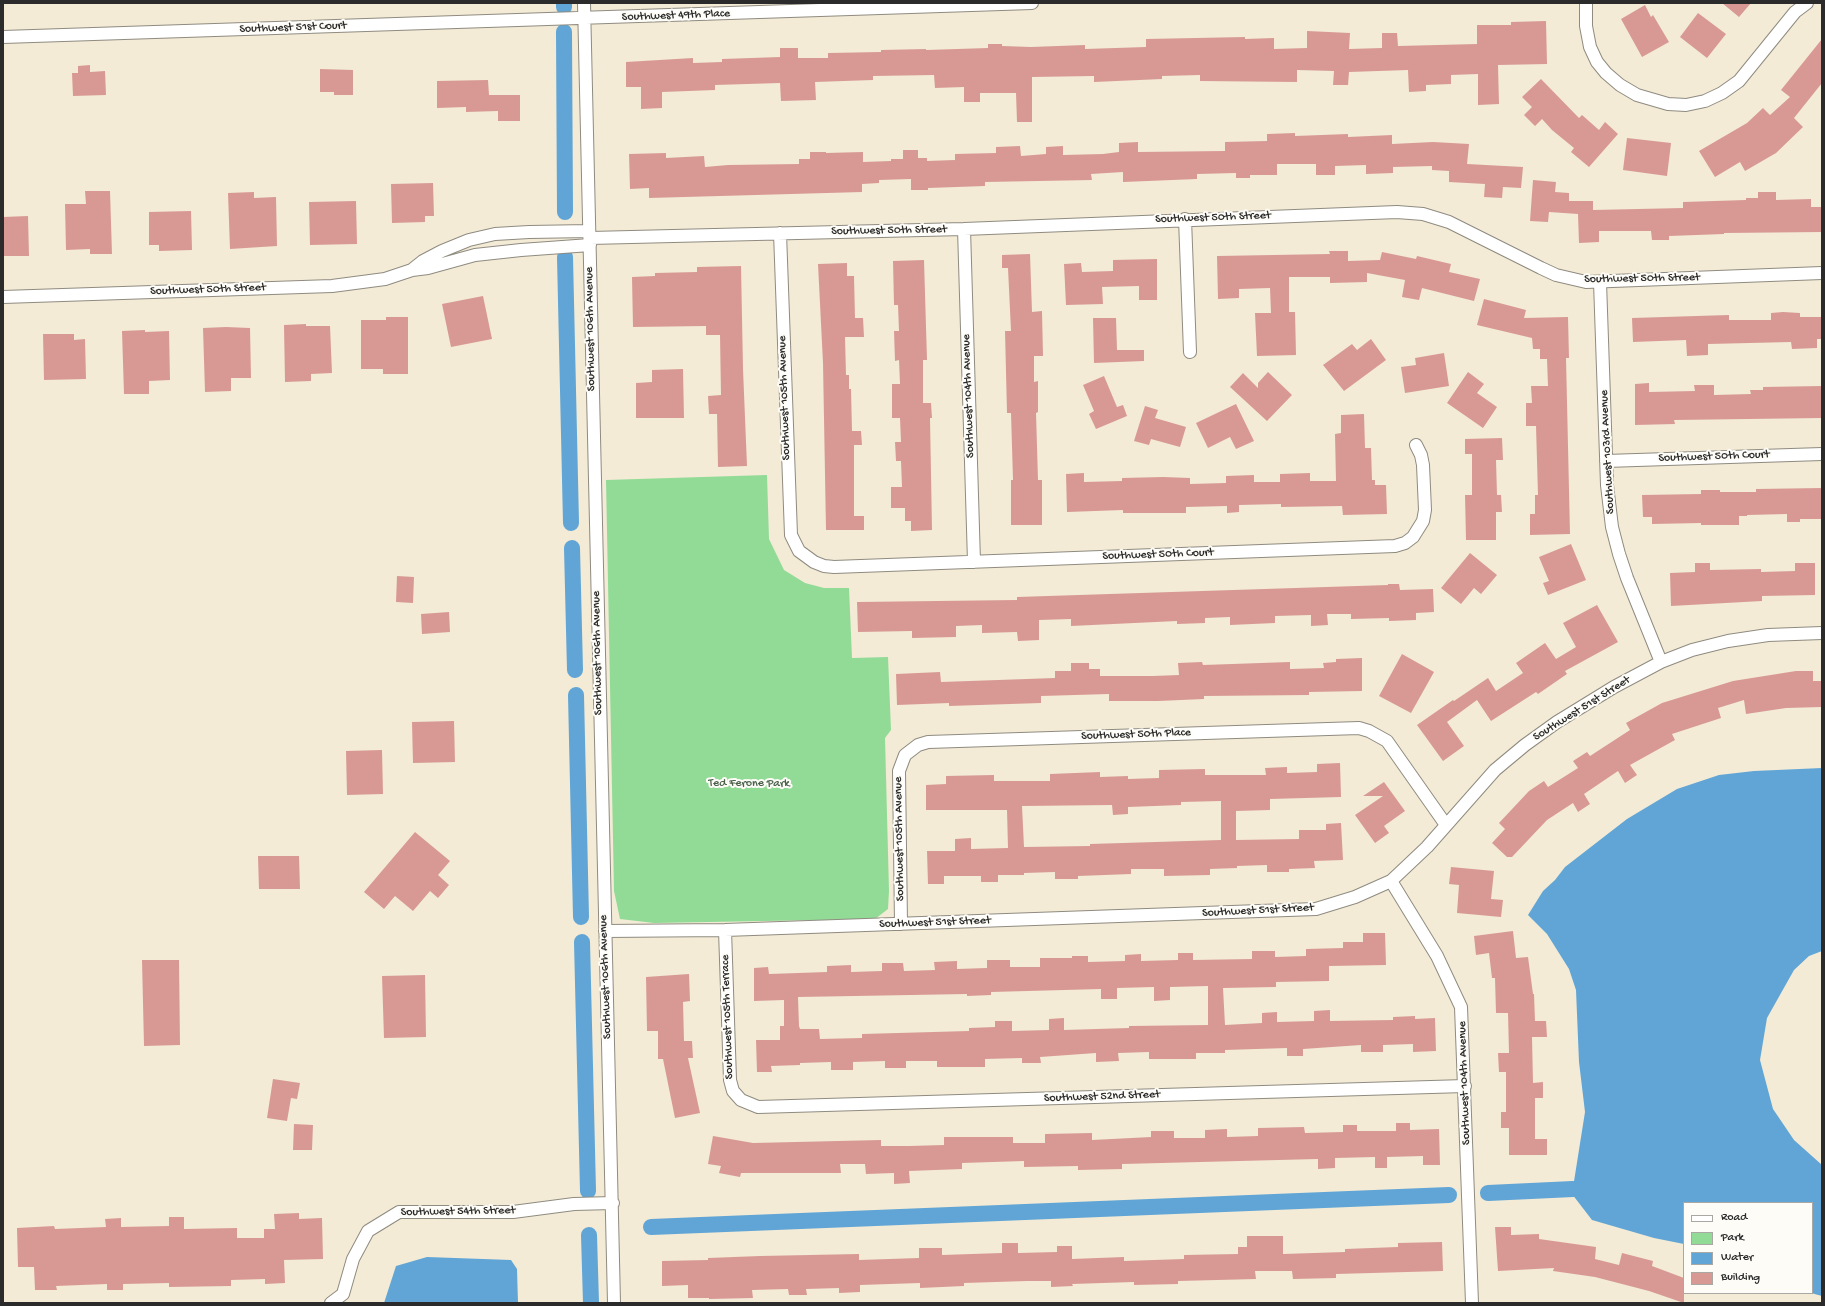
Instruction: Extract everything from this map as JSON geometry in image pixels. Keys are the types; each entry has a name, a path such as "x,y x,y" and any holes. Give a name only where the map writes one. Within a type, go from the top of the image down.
{"street":[{"name":"Southwest 106th Avenue","path":"584,3 605,931 613,1203 614,1303"},
{"name":"Southwest 49th Place","path":"584,19 1032,3"},
{"path":"1586,3 1586,26 1590,48 1597,62 1606,74 1637,95 1653,101 1686,105 1705,101 1739,81 1795,12 1807,3"},
{"name":"Southwest 51st Court","path":"3,38 584,19"},
{"name":"Southwest 50th Street","path":"412,270 442,251 469,240 495,234 529,232 589,238 780,234 964,229 1364,212 1404,212 1423,214 1449,222 1556,275 1586,282 1822,273"},
{"path":"1185,219 1190,352"},
{"name":"Southwest 104th Avenue","path":"964,229 974,562"},
{"name":"Southwest 105th Avenue","path":"780,234 790,525 794,543 806,556"},
{"name":"Southwest 50th Street","path":"3,297 332,286 385,279 412,270 428,268 475,255 520,250 589,238"},
{"name":"Southwest 103rd Avenue","path":"1600,282 1606,461 1612,528 1619,554 1661,662"},
{"name":"Southwest 50th Court","path":"806,556 824,566 834,567 1395,546 1405,543 1413,537 1423,520 1425,498 1423,466 1421,455 1416,445"},
{"name":"Southwest 50th Court","path":"1606,461 1822,454"},
{"name":"Southwest 51st Street","path":"605,931 725,930 1316,909 1355,897 1391,881 1427,847 1495,770 1525,745 1557,722 1614,687 1661,662 1692,650 1728,641 1768,635 1822,633"},
{"name":"Southwest 50th Place","path":"905,755 918,745 928,742 1345,727 1359,728 1370,731 1387,741 1397,753 1446,825"},
{"name":"Southwest 105th Avenue","path":"901,924 898,780 901,763 905,755"},
{"name":"Southwest 104th Avenue","path":"1391,881 1437,956 1462,1007 1472,1303"},
{"name":"Southwest 105th Terrace","path":"725,930 728,1074 731,1086 740,1100"},
{"name":"Southwest 52nd Street","path":"740,1100 758,1107 769,1108 1465,1086"},
{"name":"Southwest 54th Street","path":"331,1303 343,1294 352,1259 368,1231 399,1212 513,1212 574,1204 613,1203"}],"green space":[{"name":"Ted Ferone Park","path":"767,475 769,539 784,570 805,583 824,588 849,588 852,658 888,657 891,730 885,738 889,891 888,909 875,919 654,923 620,919 614,891 606,480"}],"water":[{"path":"1822,768 1822,951 1809,956 1794,970 1767,1018 1760,1060 1773,1109 1794,1140 1822,1165 1822,1296 1813,1294 1813,1202 1683,1202 1683,1244 1654,1238 1592,1220 1572,1194 1585,1112 1579,1062 1576,990 1569,969 1547,934 1528,915 1543,891 1555,880 1565,867 1627,819 1677,789 1719,775 1754,771"},
{"path":"427,1257 511,1260 517,1269 518,1303 384,1303 396,1266"}],"building":[{"path":"1722,3 1751,3 1739,17"},
{"path":"1645,5 1651,17 1653,15 1669,42 1642,57 1621,19"},
{"path":"1698,13 1726,34 1707,58 1680,37"},
{"path":"1546,21 1547,64 1498,65 1499,104 1478,105 1478,74 1451,75 1451,84 1426,85 1426,91 1409,92 1408,70 1349,72 1348,85 1333,85 1334,71 1297,70 1297,82 1200,81 1200,75 1162,76 1162,79 1094,82 1094,76 1032,77 1032,122 1017,122 1016,93 980,93 980,102 964,102 964,87 935,88 934,75 873,76 873,80 815,82 816,100 781,101 780,83 715,85 715,90 662,92 662,108 641,109 641,87 626,87 626,62 693,58 693,63 722,62 722,59 780,57 780,48 798,48 798,58 828,58 828,53 881,52 881,50 988,48 988,44 1031,47 1085,45 1085,49 1146,47 1146,39 1245,37 1245,39 1274,38 1274,49 1307,48 1307,31 1350,33 1349,49 1382,48 1382,33 1397,33 1398,46 1477,44 1477,25 1511,25 1511,22"},
{"path":"1822,39 1822,83 1794,118 1803,127 1776,153 1745,171 1740,162 1715,177 1699,151 1747,123 1763,108 1770,115 1790,97 1781,90"},
{"path":"90,65 90,72 105,71 106,95 73,96 72,73 78,73 78,66"},
{"path":"320,69 353,70 353,95 334,95 334,92 320,92"},
{"path":"1541,79 1579,118 1582,115 1599,130 1605,122 1618,134 1589,167 1571,152 1574,148 1552,130 1542,119 1535,126 1524,115 1532,107 1522,97"},
{"path":"488,80 489,95 520,95 520,121 498,121 498,111 466,112 466,107 437,108 437,81"},
{"path":"1295,133 1295,136 1348,134 1348,137 1392,135 1392,144 1433,142 1469,144 1467,164 1523,167 1521,188 1503,187 1502,198 1484,197 1485,184 1449,182 1449,171 1432,170 1432,166 1393,167 1393,173 1366,174 1366,165 1335,166 1335,175 1316,175 1316,164 1277,164 1277,175 1250,175 1250,178 1236,178 1236,173 1197,174 1197,179 1123,182 1123,172 1091,174 1092,180 985,182 985,186 928,188 928,190 911,190 911,179 879,180 879,183 862,184 862,192 649,198 649,188 630,189 629,154 666,153 666,158 704,156 705,167 728,165 799,164 799,159 810,159 810,152 863,152 863,162 903,159 903,150 918,150 918,158 927,158 927,161 955,160 955,154 996,153 996,147 1020,146 1021,156 1046,154 1046,147 1063,146 1063,155 1103,154 1119,152 1119,143 1138,142 1138,152 1225,151 1225,142 1267,141 1267,134"},
{"path":"1627,138 1671,143 1667,176 1623,170"},
{"path":"1533,180 1556,182 1555,192 1569,193 1569,201 1593,201 1593,210 1683,208 1683,202 1746,200 1746,198 1758,198 1758,192 1776,192 1776,200 1811,199 1811,207 1822,207 1822,232 1724,233 1669,236 1669,240 1652,240 1651,231 1599,231 1599,242 1579,243 1578,214 1549,212 1548,222 1530,221"},
{"path":"433,183 434,216 425,216 425,222 392,223 391,184"},
{"path":"85,191 110,191 112,254 90,254 90,249 66,250 65,204 86,204"},
{"path":"254,192 254,198 276,197 277,246 230,249 228,193"},
{"path":"356,201 357,244 310,245 309,202"},
{"path":"191,211 192,250 159,251 159,245 149,245 149,212"},
{"path":"28,216 29,256 3,256 3,217"},
{"path":"1329,251 1348,251 1348,261 1380,260 1382,252 1416,259 1417,256 1451,264 1449,272 1480,279 1474,301 1422,288 1419,300 1402,297 1405,280 1367,273 1367,282 1330,283 1330,277 1289,277 1289,312 1295,312 1296,355 1257,356 1255,313 1271,313 1270,288 1239,289 1239,298 1218,299 1217,256 1330,254"},
{"path":"1030,254 1032,312 1042,311 1043,356 1034,356 1034,382 1038,381 1038,412 1036,413 1038,480 1042,480 1042,525 1011,525 1011,480 1013,480 1011,413 1007,413 1005,331 1011,331 1008,268 1002,268 1002,255"},
{"path":"1157,259 1157,300 1139,300 1139,286 1102,287 1103,304 1066,305 1064,264 1081,263 1082,272 1113,271 1113,260"},
{"path":"924,260 927,360 923,360 923,403 931,403 932,530 911,531 911,521 905,521 905,508 891,508 891,487 902,487 901,461 896,461 895,442 901,442 900,418 892,418 892,384 900,384 899,360 895,361 894,331 899,331 898,305 894,305 893,261"},
{"path":"847,263 847,276 854,276 855,318 863,318 864,337 845,337 846,375 849,375 849,389 851,389 852,431 861,431 862,445 854,445 854,516 864,516 864,530 826,530 823,363 818,264"},
{"path":"741,266 747,466 718,467 717,414 709,414 708,396 721,395 720,335 706,335 706,326 633,327 632,277 655,276 655,273 697,272 697,267"},
{"path":"483,296 492,339 451,347 442,304"},
{"path":"1484,299 1526,310 1524,318 1568,317 1569,358 1566,358 1570,534 1530,535 1530,514 1535,514 1535,495 1538,495 1536,426 1526,426 1526,403 1532,403 1531,386 1548,386 1547,359 1540,359 1540,349 1533,349 1532,338 1477,325"},
{"path":"1771,313 1800,313 1800,317 1822,317 1822,339 1817,339 1817,348 1792,349 1791,342 1708,344 1708,355 1687,356 1686,340 1633,342 1632,318 1729,315 1729,320 1771,320"},
{"path":"386,317 408,317 408,374 383,374 383,369 361,369 361,320 386,320"},
{"path":"1093,318 1116,318 1117,350 1144,350 1144,361 1094,363"},
{"path":"306,324 306,326 330,326 332,373 311,374 311,381 285,382 284,325"},
{"path":"203,328 250,328 251,378 231,378 231,391 205,392"},
{"path":"145,330 145,332 169,331 170,380 149,381 149,394 124,394 122,331"},
{"path":"43,334 74,334 74,340 85,339 86,379 44,380"},
{"path":"1371,339 1386,360 1344,391 1323,365 1352,344 1357,350"},
{"path":"1444,353 1449,386 1405,393 1401,367 1416,365 1415,358"},
{"path":"683,369 684,418 636,418 636,383 652,382 652,370"},
{"path":"1268,372 1292,395 1267,421 1230,387 1243,373 1258,388 1258,383"},
{"path":"1468,372 1484,384 1477,393 1497,407 1483,428 1447,403"},
{"path":"1104,376 1117,407 1123,405 1127,416 1096,429 1089,414 1094,411 1083,385"},
{"path":"1649,383 1649,392 1695,391 1694,385 1714,385 1714,395 1751,394 1750,390 1763,390 1763,387 1822,386 1822,418 1674,420 1675,424 1635,425 1635,384"},
{"path":"1236,404 1254,441 1236,449 1230,437 1208,448 1196,423"},
{"path":"1145,406 1158,410 1155,418 1186,427 1180,447 1151,439 1149,445 1134,441"},
{"path":"1364,414 1365,448 1371,448 1372,480 1375,480 1375,485 1386,485 1387,514 1343,515 1342,506 1281,507 1281,504 1239,505 1239,512 1227,513 1227,506 1186,507 1186,513 1123,513 1123,510 1067,512 1066,474 1084,473 1084,482 1122,481 1122,478 1163,477 1190,478 1190,484 1226,483 1226,476 1254,475 1254,482 1280,482 1280,474 1310,473 1310,481 1336,481 1335,434 1341,433 1341,415"},
{"path":"1502,438 1503,460 1496,460 1497,495 1501,495 1502,512 1496,512 1496,540 1466,540 1465,495 1472,495 1472,454 1465,454 1465,439"},
{"path":"1822,488 1822,519 1800,519 1800,522 1787,522 1787,514 1747,515 1739,516 1739,525 1701,525 1701,523 1652,524 1652,517 1643,517 1642,495 1701,494 1701,490 1720,490 1720,492 1756,492 1756,489"},
{"path":"1571,544 1586,580 1548,595 1543,583 1549,581 1539,557"},
{"path":"1470,553 1497,575 1481,594 1474,588 1461,604 1441,588"},
{"path":"1695,563 1710,563 1710,570 1761,569 1761,572 1795,571 1795,563 1815,563 1815,595 1762,596 1762,601 1671,606 1670,573 1695,572"},
{"path":"397,576 414,577 413,603 396,602"},
{"path":"1399,584 1400,590 1433,589 1434,612 1416,613 1416,620 1389,621 1389,618 1351,619 1351,614 1327,614 1328,625 1311,626 1311,615 1275,616 1275,623 1230,625 1230,617 1205,618 1205,623 1177,624 1177,621 1071,626 1071,619 1039,620 1039,640 1018,641 1017,632 982,633 982,625 956,626 956,637 912,638 912,631 858,632 857,602 1017,600 1017,597"},
{"path":"1597,605 1618,642 1565,671 1567,674 1538,694 1536,692 1491,721 1477,700 1447,722 1464,746 1443,761 1417,725 1488,678 1496,691 1523,673 1516,663 1545,643 1556,659 1576,647 1563,623"},
{"path":"449,612 450,632 422,634 421,614"},
{"path":"1402,654 1434,672 1411,713 1379,696"},
{"path":"1362,658 1362,691 1309,692 1309,695 1204,696 1204,699 1158,701 1109,701 1109,694 1041,696 1041,703 949,706 949,703 897,705 896,674 940,672 941,682 1055,678 1055,671 1071,671 1071,663 1089,663 1089,669 1100,669 1100,676 1153,676 1179,675 1178,663 1202,662 1203,665 1290,662 1290,669 1324,668 1323,663 1336,662 1336,659"},
{"path":"1796,671 1813,671 1813,681 1822,681 1822,707 1786,708 1746,714 1744,700 1718,708 1721,718 1672,734 1675,740 1630,765 1637,775 1625,783 1618,771 1584,794 1590,804 1578,812 1573,803 1547,820 1512,857 1507,857 1492,843 1505,829 1499,823 1529,791 1544,781 1548,787 1578,768 1573,761 1587,752 1590,756 1630,730 1626,723 1662,703 1733,681"},
{"path":"454,721 455,762 413,763 412,722"},
{"path":"382,750 383,794 347,795 346,751"},
{"path":"1340,763 1341,797 1270,799 1270,810 1236,811 1236,840 1299,839 1299,830 1326,830 1326,824 1341,823 1343,860 1314,861 1315,868 1289,869 1289,872 1267,872 1267,865 1210,869 1210,875 1164,876 1164,869 1131,869 1131,874 1078,876 1078,879 1055,879 1055,872 1024,873 1024,875 998,875 998,882 981,882 981,876 944,876 944,884 928,884 927,851 955,851 955,839 971,838 971,849 1008,848 1007,810 926,810 926,785 946,784 946,776 994,775 994,781 1050,781 1050,774 1100,772 1100,777 1128,776 1128,779 1159,778 1159,770 1205,769 1205,775 1266,775 1265,768 1287,767 1287,773 1317,772 1317,764","holes":["1221,801 1221,840 1090,844 1090,846 1024,847 1022,806 1112,805 1113,815 1128,814 1128,807 1181,805 1181,802"]},
{"path":"1384,782 1405,811 1384,826 1389,833 1375,843 1355,815 1383,796 1363,796"},
{"path":"415,832 450,861 438,875 449,885 438,898 430,891 413,911 395,896 384,909 364,892"},
{"path":"258,856 299,856 300,889 259,889"},
{"path":"1451,867 1494,871 1491,899 1503,900 1501,917 1457,913 1459,885 1449,884"},
{"path":"1513,931 1516,958 1528,957 1534,994 1535,1021 1546,1021 1547,1037 1532,1037 1533,1083 1543,1082 1543,1098 1535,1098 1535,1139 1547,1139 1547,1155 1509,1155 1509,1128 1501,1128 1501,1112 1506,1112 1506,1072 1499,1072 1498,1053 1509,1053 1508,1013 1496,1013 1495,978 1492,978 1489,953 1476,955 1474,936"},
{"path":"1363,933 1385,933 1386,965 1329,966 1329,981 1276,982 1276,987 1223,988 1225,1025 1262,1023 1262,1013 1277,1012 1277,1022 1314,1021 1314,1011 1330,1010 1330,1021 1393,1020 1393,1017 1415,1016 1415,1019 1435,1018 1436,1051 1413,1052 1413,1044 1383,1045 1383,1052 1361,1052 1361,1045 1303,1049 1303,1056 1287,1056 1287,1048 1225,1050 1225,1053 1196,1053 1196,1059 1149,1059 1149,1052 1118,1053 1119,1061 1096,1062 1096,1053 1040,1057 1041,1063 1022,1063 1022,1058 985,1059 985,1067 937,1067 937,1061 906,1061 906,1068 885,1068 885,1061 853,1062 853,1070 831,1070 831,1062 771,1066 772,1072 757,1072 756,1040 780,1040 780,1026 784,1026 784,1000 754,1001 754,968 768,967 769,974 827,972 827,966 851,965 851,972 882,971 882,963 903,963 904,971 935,970 934,962 957,961 957,969 987,968 987,960 1010,960 1010,967 1040,967 1040,958 1072,958 1072,956 1088,956 1088,962 1125,961 1125,955 1141,954 1141,961 1178,960 1178,953 1193,953 1193,960 1252,959 1252,951 1275,951 1275,957 1306,956 1306,949 1343,948 1343,942 1363,942","holes":["1208,986 1208,1025 1129,1026 1129,1028 1064,1030 1064,1018 1049,1019 1049,1030 1012,1031 1012,1021 995,1021 995,1027 969,1028 969,1031 862,1034 862,1038 820,1039 819,1029 800,1029 798,997 967,994 967,996 991,995 991,992 1101,989 1101,999 1117,999 1117,988 1154,987 1154,1001 1170,1000 1170,987"]},
{"path":"142,960 179,960 180,1045 144,1046"},
{"path":"689,974 690,1001 683,1002 684,1041 692,1041 693,1058 688,1058 700,1113 675,1118 663,1059 658,1059 658,1031 647,1031 646,977"},
{"path":"425,975 426,1037 384,1038 382,976"},
{"path":"273,1079 300,1083 297,1099 291,1098 287,1121 267,1118"},
{"path":"1396,1123 1410,1123 1410,1130 1439,1129 1440,1165 1423,1165 1423,1156 1387,1157 1387,1168 1375,1168 1375,1157 1335,1158 1335,1168 1318,1169 1318,1159 1122,1164 1122,1169 1078,1170 1078,1166 1024,1167 1024,1161 962,1163 962,1169 909,1171 910,1183 894,1184 894,1173 866,1174 865,1164 840,1164 841,1173 741,1173 740,1177 719,1173 721,1166 708,1164 713,1136 753,1143 881,1140 881,1146 909,1146 944,1145 944,1137 1013,1137 1013,1143 1045,1143 1045,1134 1092,1133 1092,1140 1151,1137 1151,1131 1174,1131 1174,1138 1205,1138 1205,1130 1227,1129 1227,1137 1258,1136 1258,1128 1304,1127 1305,1133 1343,1132 1343,1125 1357,1125 1357,1131 1396,1131"},
{"path":"294,1124 313,1125 312,1150 293,1150"},
{"path":"299,1213 299,1219 322,1218 323,1259 284,1260 285,1283 265,1284 265,1279 231,1280 231,1286 169,1287 169,1283 123,1284 123,1290 107,1290 107,1284 56,1286 57,1290 35,1290 34,1267 18,1267 17,1228 54,1226 55,1229 106,1227 105,1219 121,1218 121,1227 169,1226 169,1217 184,1217 184,1229 237,1228 237,1238 264,1238 264,1229 275,1229 274,1214"},
{"path":"1495,1227 1511,1227 1511,1235 1539,1234 1539,1239 1596,1247 1595,1259 1619,1265 1622,1253 1653,1261 1652,1266 1683,1278 1684,1303 1649,1291 1595,1277 1553,1271 1554,1268 1498,1271"},
{"path":"1247,1236 1283,1236 1283,1254 1345,1252 1345,1249 1398,1247 1398,1243 1442,1242 1443,1271 1336,1274 1336,1278 1293,1279 1292,1271 1255,1271 1256,1279 1178,1281 1178,1284 1134,1285 1134,1282 1072,1284 1073,1286 1051,1287 1051,1281 1027,1281 964,1283 964,1286 920,1288 920,1283 860,1285 860,1292 839,1293 839,1288 806,1289 807,1295 789,1295 788,1289 752,1290 753,1298 709,1299 688,1298 688,1285 662,1286 662,1261 708,1260 708,1258 760,1256 859,1254 859,1260 919,1258 919,1248 942,1248 942,1255 1002,1253 1002,1243 1018,1243 1018,1253 1057,1252 1057,1246 1072,1246 1072,1259 1124,1257 1124,1261 1184,1259 1184,1255 1238,1254 1238,1247 1247,1247"}],"waterway":[{"path":"564,32 565,212"},
{"path":"565,257 571,523"},
{"path":"572,548 575,670"},
{"path":"576,695 581,917"},
{"path":"582,942 588,1191"},
{"path":"1488,1193 1573,1189"},
{"path":"651,1227 1449,1195"},
{"path":"589,1235 591,1303"}]}
